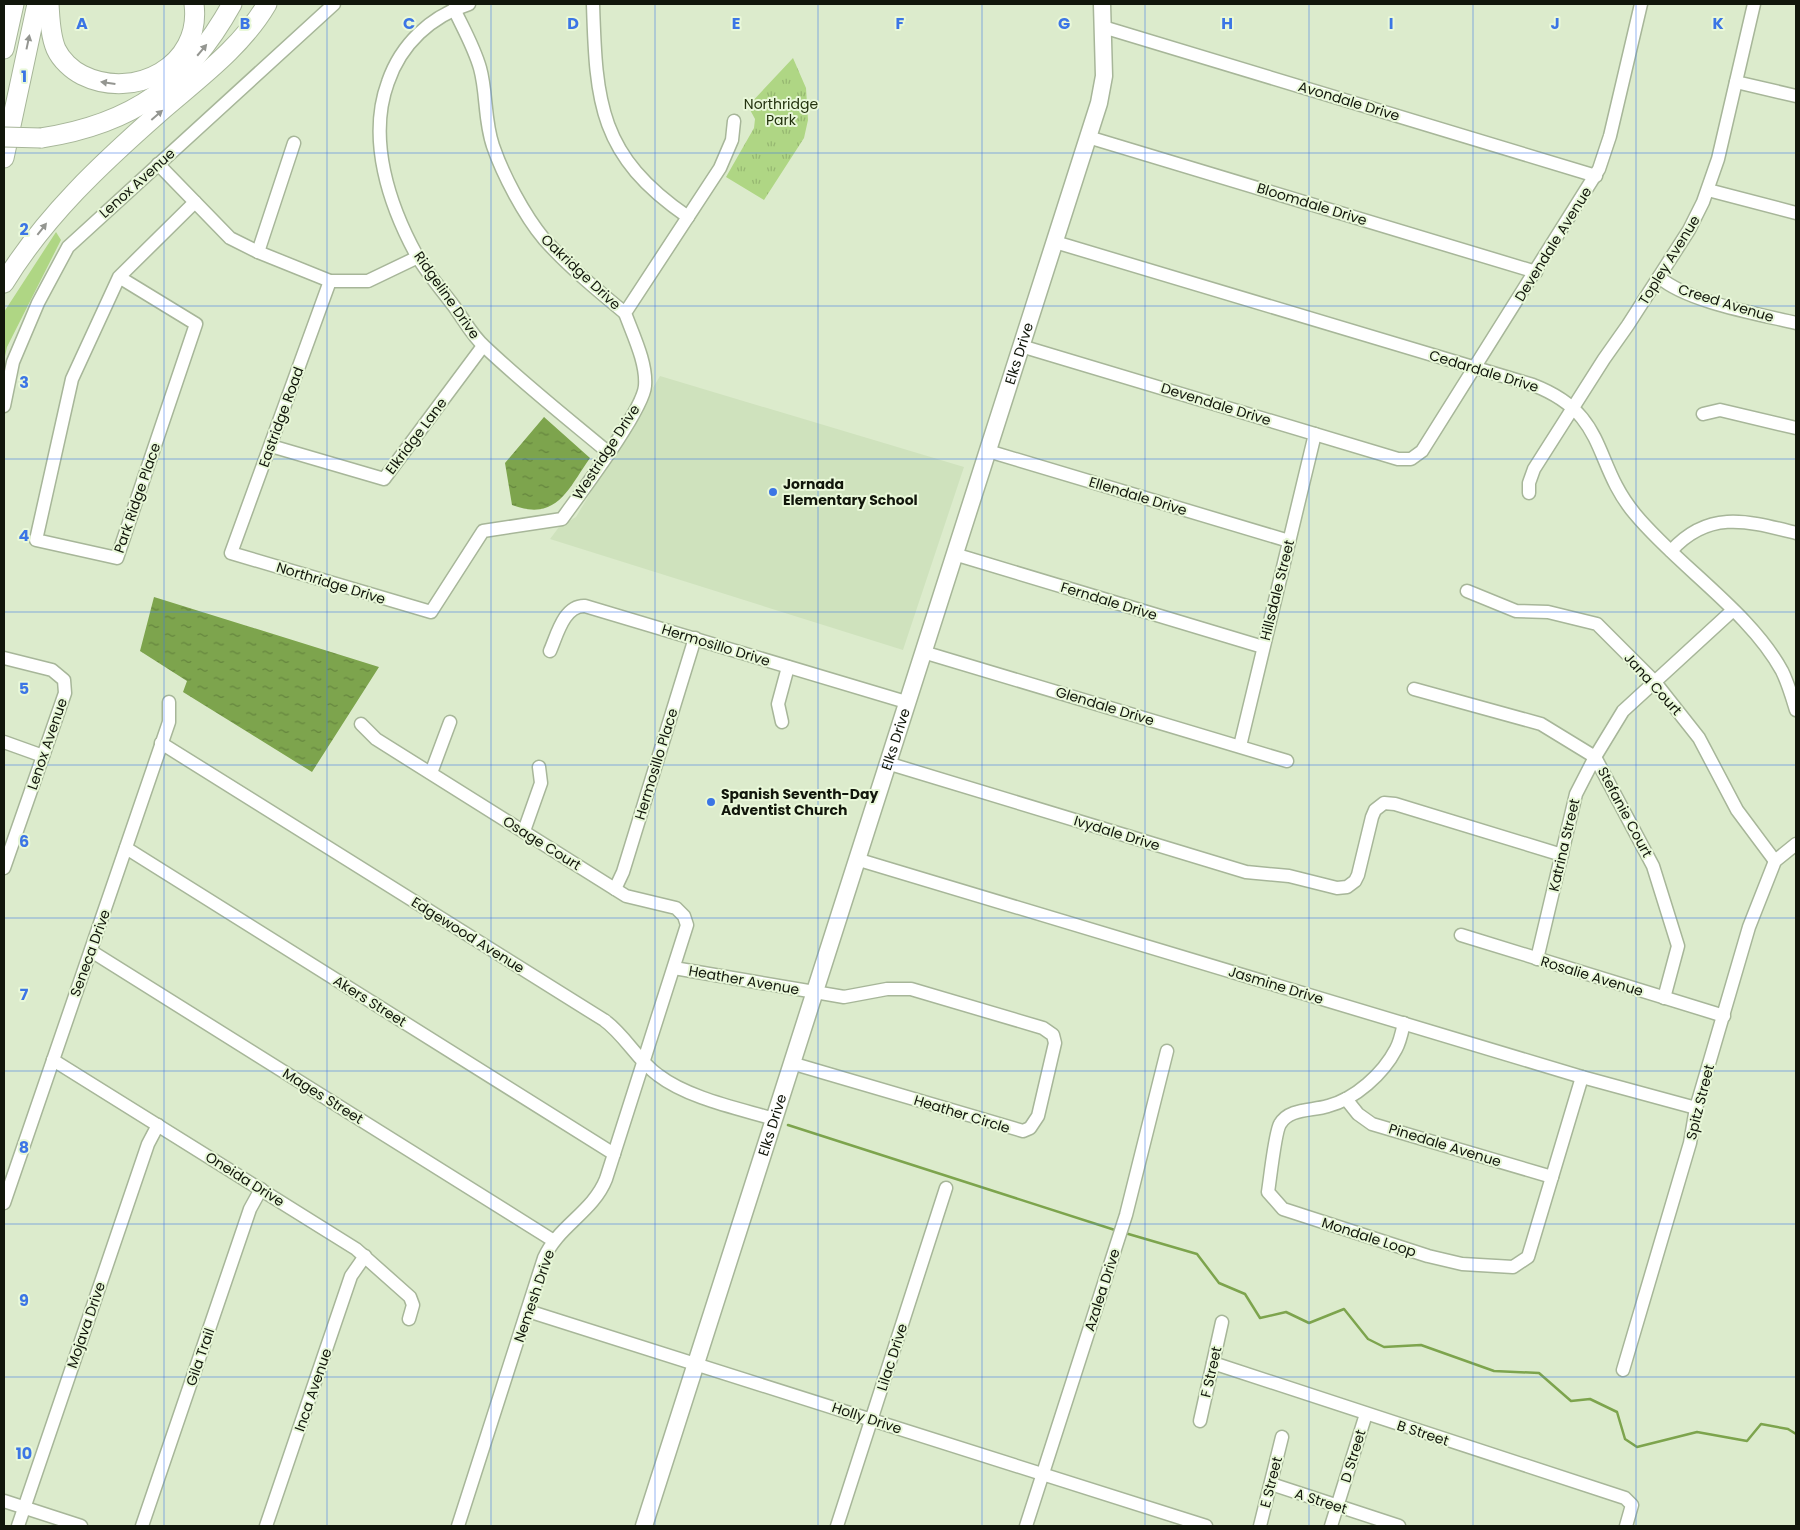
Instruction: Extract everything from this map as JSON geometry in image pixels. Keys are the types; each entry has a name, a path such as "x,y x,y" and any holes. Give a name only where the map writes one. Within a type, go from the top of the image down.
{"highway":[{"path":"4,49 14,4"},
{"path":"4,158 37,4"},
{"path":"50,4 53,41 56,50 67,64 90,79 107,84 123,84 148,80 172,64 183,52 195,22 194,4"},
{"path":"4,137 41,138 95,127 124,115 148,102 168,86 204,48 232,4"},
{"path":"4,283 40,231 64,202 124,144 208,72 234,46 267,4"}],"main road":[{"name":"Elks Drive","path":"644,1526 1103,89 1102,4"}],"street":[{"name":"Lenox Avenue","path":"4,406 13,362 38,303 68,247 334,4"},
{"name":"Ridgeline Drive","path":"469,4 454,9 427,25 406,48 390,74 380,103 380,150 392,201 418,257 483,346 609,453"},
{"path":"593,4 595,66 599,98 608,128 616,143 642,178 688,217"},
{"name":"Devendale Avenue","path":"1411,459 1422,451 1596,176 1610,136 1641,4"},
{"name":"Topley Avenue","path":"1529,493 1532,473 1693,223 1708,190 1718,159 1754,4"},
{"name":"Oakridge Drive","path":"454,9 469,39 480,69 484,109 493,146 514,193 544,238 593,286 625,313"},
{"name":"Avondale Drive","path":"1103,27 1596,176"},
{"path":"1736,82 1796,96"},
{"path":"625,313 720,168 732,140 734,120"},
{"name":"Bloomdale Drive","path":"1088,137 1536,272"},
{"path":"258,252 294,143"},
{"path":"158,164 230,238 258,252 330,281 368,282 418,257"},
{"path":"1708,190 1796,212"},
{"name":"Park Ridge Place","path":"119,277 196,324 117,558 36,540 72,379 119,277 195,202"},
{"name":"Cedardale Drive","path":"1055,242 1541,388 1573,408 1589,425 1599,441 1614,481 1629,507 1762,641 1776,660 1786,679 1796,710"},
{"name":"Creed Avenue","path":"1659,277 1673,287 1703,298 1796,323"},
{"name":"Eastridge Road","path":"231,553 330,281"},
{"name":"Westridge Drive","path":"431,612 484,531 562,519 609,453 645,388 644,372 625,313"},
{"name":"Elkridge Lane","path":"271,446 384,480 483,346"},
{"name":"Devendale Drive","path":"1022,346 1398,459 1411,459"},
{"path":"1703,414 1720,410 1796,428"},
{"name":"Hillsdale Street","path":"1240,746 1315,434"},
{"name":"Ellendale Drive","path":"988,451 1289,541"},
{"path":"1671,551 1691,532 1720,522 1750,522 1796,533"},
{"name":"Northridge Drive","path":"231,553 431,612"},
{"name":"Ferndale Drive","path":"954,554 1263,647"},
{"name":"Jana Court","path":"1467,591 1516,611 1548,612 1597,624 1654,681 1699,738 1737,810 1775,861"},
{"name":"Hermosillo Drive","path":"550,651 567,615 573,608 580,606 695,638 906,702"},
{"name":"Katrina Street","path":"1537,958 1576,794 1595,757 1623,711 1732,610"},
{"name":"Hermosillo Place","path":"615,889 622,872 695,638"},
{"name":"Glendale Drive","path":"923,652 1287,761"},
{"name":"Lenox Avenue","path":"4,658 52,670 64,680 65,693 4,868"},
{"path":"782,722 778,704 788,667"},
{"name":"Stefanie Court","path":"1414,689 1541,724 1595,757 1653,866 1678,946 1664,998"},
{"name":"Seneca Drive","path":"4,1203 162,743 170,717 169,702"},
{"path":"431,773 450,722"},
{"name":"Osage Court","path":"360,724 376,739 615,889 636,900 672,906 684,916 686,930 674,968"},
{"path":"4,742 42,756"},
{"name":"Edgewood Avenue","path":"162,743 604,1020 622,1036 657,1075 681,1089 774,1119"},
{"name":"Ivydale Drive","path":"887,763 1251,874 1288,876 1337,888 1352,889 1358,874 1372,817 1378,801 1395,804 1562,855"},
{"path":"524,831 541,783 539,767"},
{"name":"Spitz Street","path":"1623,1370 1690,1143 1696,1108 1749,927 1775,861 1796,844"},
{"name":"Akers Street","path":"126,848 614,1154"},
{"name":"Jasmine Drive","path":"856,859 1582,1077 1696,1108"},
{"name":"Rosalie Avenue","path":"1461,935 1724,1016"},
{"name":"Mages Street","path":"91,951 554,1241"},
{"name":"Nemesh Drive","path":"458,1526 542,1264 554,1241 595,1200 603,1187 674,968"},
{"name":"Heather Avenue","path":"674,968 814,992"},
{"name":"Heather Circle","path":"791,1062 1018,1131 1030,1128 1038,1116 1055,1043 1053,1035 1047,1030 911,989 887,989 850,997 814,992"},
{"name":"Mondale Loop","path":"1404,1023 1397,1048 1380,1072 1346,1099 1328,1106 1292,1113 1279,1125 1268,1192 1283,1209 1428,1256 1462,1264 1513,1267 1528,1257 1582,1077"},
{"name":"Azalea Drive","path":"1026,1526 1126,1215 1167,1051"},
{"name":"Oneida Drive","path":"53,1060 365,1256 410,1297 413,1305 409,1319"},
{"name":"Pinedale Avenue","path":"1346,1099 1358,1114 1372,1124 1552,1177"},
{"name":"Mojava Drive","path":"18,1526 148,1144 158,1125"},
{"name":"Lilac Drive","path":"837,1526 946,1188"},
{"name":"Gila Trail","path":"142,1526 250,1209 261,1189"},
{"name":"Inca Avenue","path":"266,1526 351,1276 365,1256"},
{"name":"Holly Drive","path":"528,1311 1203,1526"},
{"name":"F Street","path":"1200,1421 1222,1322"},
{"name":"B Street","path":"1214,1363 1625,1498 1631,1503 1626,1526"},
{"name":"D Street","path":"1331,1526 1366,1414"},
{"name":"E Street","path":"1260,1526 1282,1437"},
{"name":"A Street","path":"1271,1484 1399,1526"},
{"path":"4,1501 80,1526"}],"shaded area":[{"name":"Jornada Elementary School","path":"660,376 964,467 903,650 550,539 559,527 576,517"}],"green space":[{"name":"Northridge Park","path":"793,58 806,88 808,120 804,138 764,200 726,177 754,128 755,119 748,106"},
{"path":"56,232 61,240 7,347 4,361 4,312"}],"water":[{"path":"544,417 590,458 568,491 551,506 540,509 527,509 512,505 505,463"},
{"path":"154,597 379,667 312,772 183,692 187,681 140,651"}],"waterway":[{"path":"788,1125 1118,1231"},
{"path":"1125,1233 1197,1254 1219,1283 1245,1294 1260,1318 1286,1312 1309,1323 1344,1309 1368,1339 1384,1347 1421,1345 1494,1371 1539,1373 1571,1401 1590,1399 1617,1412 1625,1439 1637,1447 1697,1432 1747,1441 1761,1424 1788,1429 1796,1434"}],"place":[{"name":"Jornada Elementary School","path":"773,492"},
{"name":"Spanish Seventh-Day Adventist Church","path":"711,802"}]}
